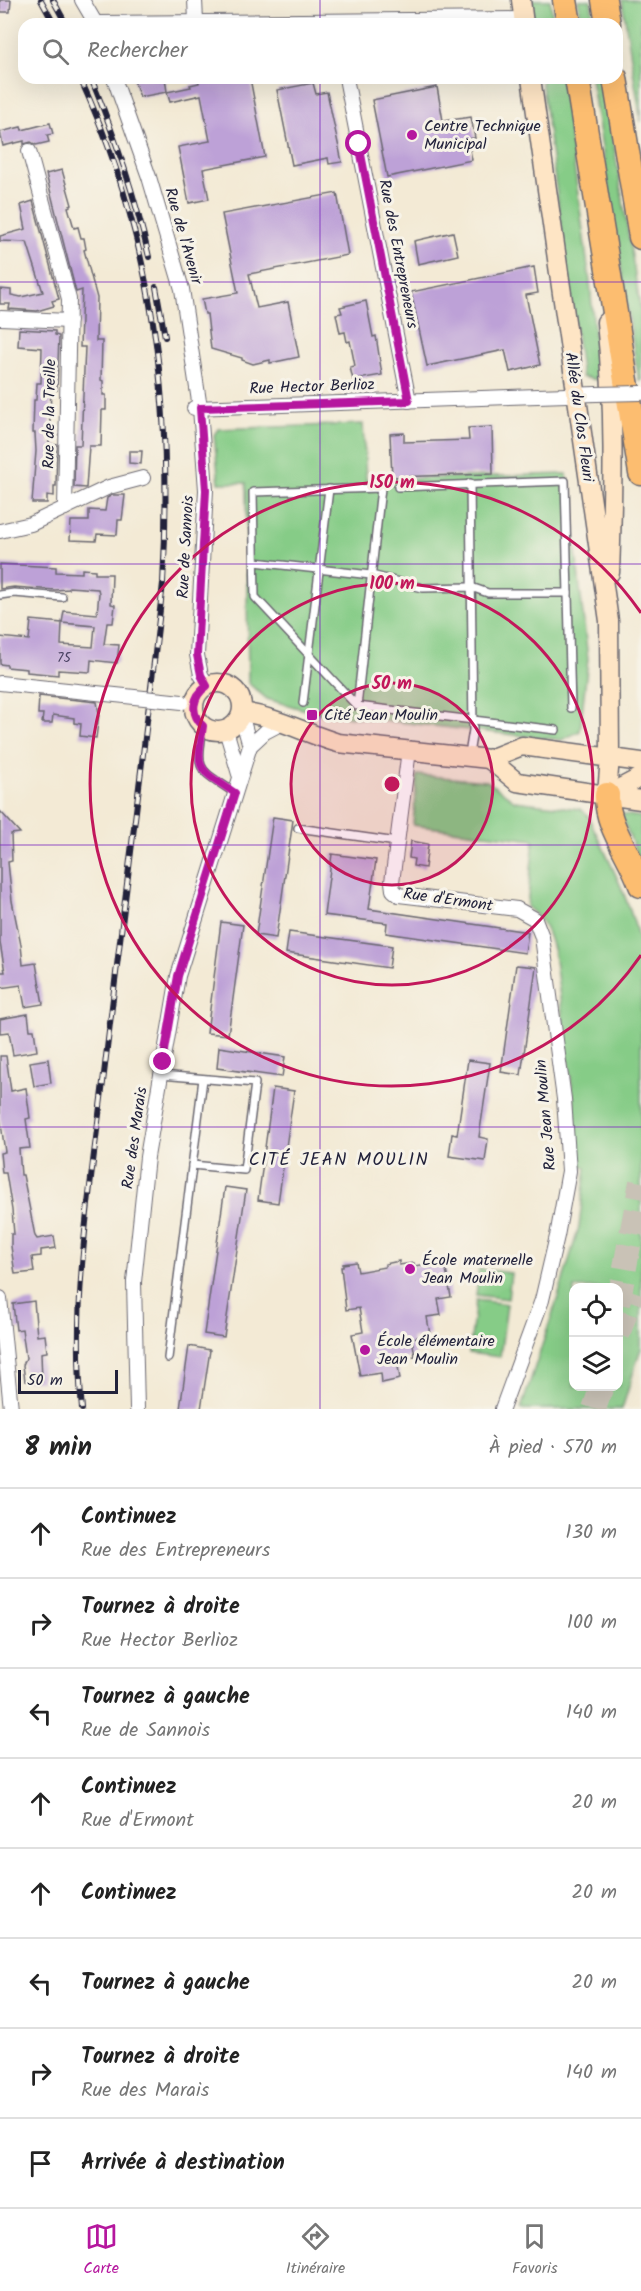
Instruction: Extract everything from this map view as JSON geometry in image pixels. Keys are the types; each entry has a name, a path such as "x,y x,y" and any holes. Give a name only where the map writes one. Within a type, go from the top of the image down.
{"highway":[{"path":"565,0 568,18"},
{"path":"603,0 606,18"},
{"path":"578,84 641,474"},
{"path":"616,84 641,237"},
{"path":"620,84 641,190"},
{"path":"607,795 610,819 641,885"}],"street":[{"path":"82,0 92,18"},
{"path":"195,0 196,18"},
{"path":"521,0 523,18"},
{"name":"Rue de l'Avenir","path":"116,84 149,177 182,289 197,408"},
{"name":"Rue des Entrepreneurs","path":"347,84 409,401"},
{"name":"Allée du Clos Fleuri","path":"532,84 609,621 610,756 607,795"},
{"path":"582,105 610,366 613,487 609,621"},
{"name":"Rue de la Treille","path":"29,151 69,299 65,508"},
{"path":"0,318 69,321"},
{"path":"576,395 641,393"},
{"name":"Rue Hector Berlioz","path":"197,408 576,395"},
{"name":"Rue de Sannois","path":"197,408 206,490 197,655 201,675 207,686"},
{"path":"0,531 32,524 109,487 143,478"},
{"path":"0,683 188,703"},
{"path":"222,684 236,691 242,704 238,721 226,730 210,730 203,726 188,703 207,686 222,684"},
{"path":"241,713 265,715 315,736 338,742 489,759 522,746 610,756 641,762"},
{"path":"241,713 250,746 265,732 284,722"},
{"name":"Rue des Marais","path":"226,730 239,774"},
{"name":"Rue des Marais","path":"137,1409 134,1282 147,1158 161,1075 178,976 239,774 250,746"},
{"name":"Rue d'Ermont","path":"408,750 392,882 393,890 399,895 517,909 536,919"},
{"path":"489,759 517,782 641,800"},
{"path":"607,795 641,777"},
{"name":"Rue Jean Moulin","path":"502,1409 542,1300 569,1171 564,1099 542,937 536,919"},
{"path":"0,1298 11,1409"}],"lane":[{"path":"398,487 565,481 571,708"},
{"path":"468,757 473,720 470,483"},
{"path":"357,706 381,488 253,492 255,597 357,706 556,730"},
{"path":"303,703 329,489"},
{"path":"255,562 371,575 423,588 471,587 488,593 568,593"},
{"path":"0,595 14,593 62,597"},
{"path":"203,726 199,764 205,773 235,793"},
{"path":"298,828 397,842"},
{"path":"161,1075 255,1083 244,1170 192,1165"},
{"path":"168,1358 203,1078"}],"green space":[{"path":"531,0 550,0 553,18 533,18"},
{"path":"578,0 591,0 593,18 581,18"},
{"path":"622,0 641,0 641,122"},
{"path":"542,84 563,84 590,282 598,380 582,377"},
{"path":"592,84 604,84 641,312 641,381 639,381"},
{"path":"363,424 366,480 567,474 588,659 580,731 562,740 316,713 267,699 248,683 246,483 219,483 214,435 218,429"},
{"path":"417,775 487,781 515,801 580,809 587,814 632,917 641,952 641,1348 622,1409 521,1409 579,1227 586,1167 576,1164 575,1109 554,953 545,927 538,916 527,907 534,840 413,825"},
{"path":"621,814 641,817 641,865"},
{"path":"479,1269 511,1273 508,1299 476,1295"},
{"path":"476,1300 507,1304 500,1357 469,1353"}],"building":[{"path":"0,0 11,0 10,12 0,12"},
{"path":"135,84 166,84 167,92 140,97"},
{"path":"251,84 265,157 203,169 209,199 189,203 178,147 210,141 201,95 170,102 167,92 191,87 190,85"},
{"path":"313,84 316,94 327,92 342,162 329,164 328,158 292,165 277,90"},
{"name":"Centre Technique Municipal","path":"437,87 443,121 471,117 475,138 468,139 472,160 387,177 372,100"},
{"path":"50,123 53,134 47,135 49,142 36,145 31,142 24,144 24,141 3,146 0,132 21,127 22,130"},
{"path":"62,170 72,205 68,207 74,228 78,227 81,238 84,238 86,249 84,250 97,298 96,341 102,341 101,380 103,381 103,395 106,395 106,410 102,410 101,446 89,446 86,488 74,487 75,445 81,445 85,347 80,347 82,290 76,292 46,174"},
{"path":"337,193 348,255 249,274 257,308 288,302 299,357 253,364 242,358 211,349 207,314 205,314 202,299 238,293 222,214"},
{"path":"33,201 59,299 52,301 54,306 37,311 9,309 10,304 0,304 0,289 11,290 11,295 21,297 43,292 27,242 0,241 0,236 26,229 21,205"},
{"path":"453,232 458,255 418,264 414,241"},
{"path":"534,267 538,293 526,295 540,365 510,372 505,350 427,366 411,292"},
{"path":"366,301 373,337 376,336 382,375 353,380 350,367 355,366 350,341 347,342 345,332 340,333 336,314 342,313 340,307"},
{"path":"19,329 55,331 55,335 59,336 57,390 51,389 49,444 57,445 56,486 54,486 54,496 47,495 47,503 32,503 36,451 35,433 33,433 34,400 36,400 37,383 41,383 42,348 18,346"},
{"path":"492,427 493,474 392,477 390,434 404,433 404,442 469,440 468,428"},
{"path":"129,451 142,451 141,464 129,463"},
{"path":"112,495 125,495 122,520 118,520 117,535 97,534 96,541 70,540 71,521 89,521 89,510 105,511 107,498"},
{"path":"0,564 56,567 56,572 82,573 82,569 95,570 95,574 112,574 111,604 115,605 113,623 107,623 104,644 119,645 117,663 91,660 90,672 58,670 58,675 27,672 27,669 0,664 0,637 29,640 31,620 62,623 64,611 97,614 99,593 98,589 69,587 69,589 55,590 14,587 0,589","holes":["62,623 95,626 93,647 61,645"]},
{"path":"39,696 97,702 99,714 96,738 80,736 81,724 74,723 74,718 53,715 52,723 42,723 43,714 38,714"},
{"path":"0,811 20,833 11,834 12,861 8,862 12,901 23,965 36,963 43,1004 25,1007 21,985 0,988 0,972 5,972 0,943"},
{"path":"273,817 293,820 276,938 256,935"},
{"path":"411,841 428,844 425,868 413,866 414,859 409,858"},
{"path":"332,854 376,860 369,909 528,932 525,953 386,933 387,923 324,915"},
{"path":"221,922 243,925 228,1035 207,1033"},
{"path":"289,932 392,946 389,968 286,953"},
{"path":"516,965 536,967 521,1075 501,1072"},
{"path":"28,1014 30,1030 34,1030 37,1051 13,1055 9,1032 0,1033 0,1019"},
{"path":"219,1047 285,1057 282,1077 217,1068"},
{"path":"0,1056 6,1056 11,1091 26,1088 30,1118 26,1119 30,1148 19,1149 21,1175 23,1175 35,1236 37,1239 54,1236 56,1248 41,1250 41,1256 32,1257 34,1272 15,1274 11,1246 11,1234 14,1234 12,1210 6,1173 2,1173 0,1153 5,1152 0,1117"},
{"path":"48,1059 51,1083 34,1086 30,1062"},
{"path":"468,1060 490,1063 479,1137 488,1139 485,1161 449,1156 452,1134 457,1135"},
{"path":"273,1088 294,1091 278,1203 258,1200"},
{"path":"225,1187 246,1190 224,1337 204,1334"},
{"path":"399,1261 399,1265 429,1264 429,1267 445,1264 451,1297 438,1299 441,1315 427,1317 430,1335 412,1338 415,1356 397,1360 400,1379 382,1383 381,1373 360,1376 352,1334 363,1332 359,1308 346,1310 341,1267 343,1264 356,1262 358,1272 385,1267 385,1264"},
{"path":"34,1301 37,1336 45,1335 47,1352 41,1353 42,1381 25,1381 23,1365 26,1358 22,1329 16,1330 13,1304"},
{"path":"189,1346 210,1350 201,1409 180,1409"}],"tunnel":[{"path":"622,1283 641,1182"},
{"path":"623,1320 633,1291"},
{"path":"594,1409 600,1391"}],"railway":[{"path":"41,0 51,18"},
{"path":"53,0 63,18"},
{"path":"82,1409 79,1325 84,1241 163,583 165,517 165,453 161,389 142,263 126,200 106,139 83,84"},
{"path":"93,84 124,166 149,257"},
{"path":"156,287 165,337"}],"place":[{"name":"Centre Technique Municipal","path":"412,135"},
{"name":"Cité Jean Moulin","path":"312,715"},
{"name":"École maternelle Jean Moulin","path":"410,1269"},
{"name":"École élémentaire Jean Moulin","path":"365,1350"}],"district":[{"name":"CITÉ JEAN MOULIN","path":"339,1160"}],"route":[{"path":"163,1062 178,976 235,793 205,773 199,764 203,726 195,716 194,710 197,696 207,686 201,675 197,655 206,490 200,408 409,401 359,144"}]}
